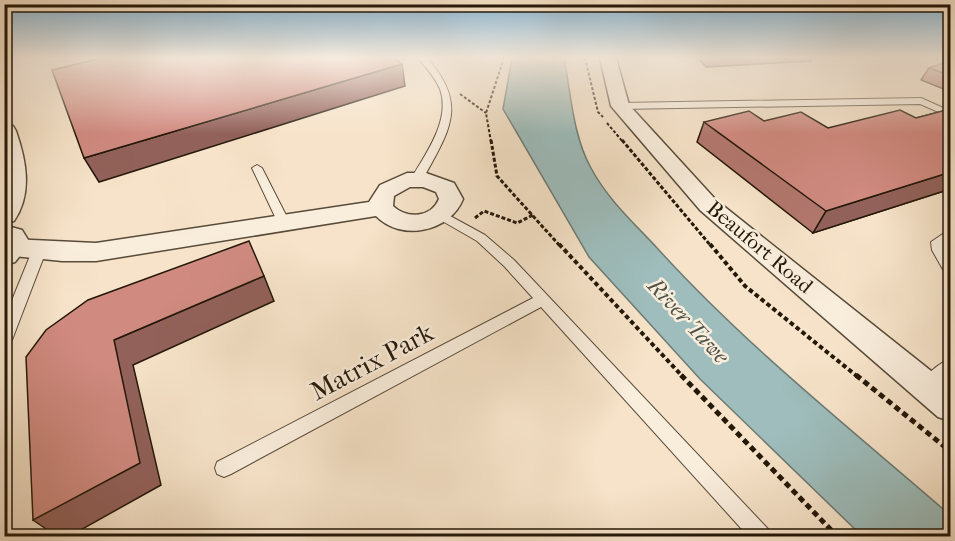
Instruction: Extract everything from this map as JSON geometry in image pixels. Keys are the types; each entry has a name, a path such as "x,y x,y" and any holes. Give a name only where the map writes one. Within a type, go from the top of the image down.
{"street":[{"name":"Beaufort Road","path":"614,83 620,106 708,205 951,406"},
{"path":"4,131 14,163 14,181 4,214"},
{"path":"417,179 434,181 450,193 450,204 441,214 425,221 406,222 390,217 381,207 380,201 388,188 397,183 417,179"},
{"path":"15,247 96,252 381,207"}],"lane":[{"path":"417,179 443,133 448,110 442,83"},
{"path":"620,106 921,101 951,114"},
{"path":"258,168 284,223"},
{"path":"441,214 481,238 509,262 761,537"},
{"path":"951,233 937,242 938,250 951,270"},
{"path":"4,340 15,247"},
{"name":"Matrix Park","path":"224,468 544,299"},
{"path":"927,386 951,366"}],"path":[{"path":"447,83 486,113"},
{"path":"496,83 486,113 498,176 631,323 837,537"},
{"path":"463,227 484,211 517,223 532,214"}],"water":[{"name":"River Tawe","path":"508,83 568,83 573,114 585,156 613,201 692,285 763,353 950,515 950,536 862,536 700,379 589,257 503,109"}],"building":[{"path":"57,83 337,83 84,158"},
{"path":"950,109 951,172 826,211 704,122 749,111 764,121 801,112 828,128 900,110 916,118"},
{"path":"249,241 264,276 114,340 140,463 33,520 26,357 46,330 88,300"}]}
